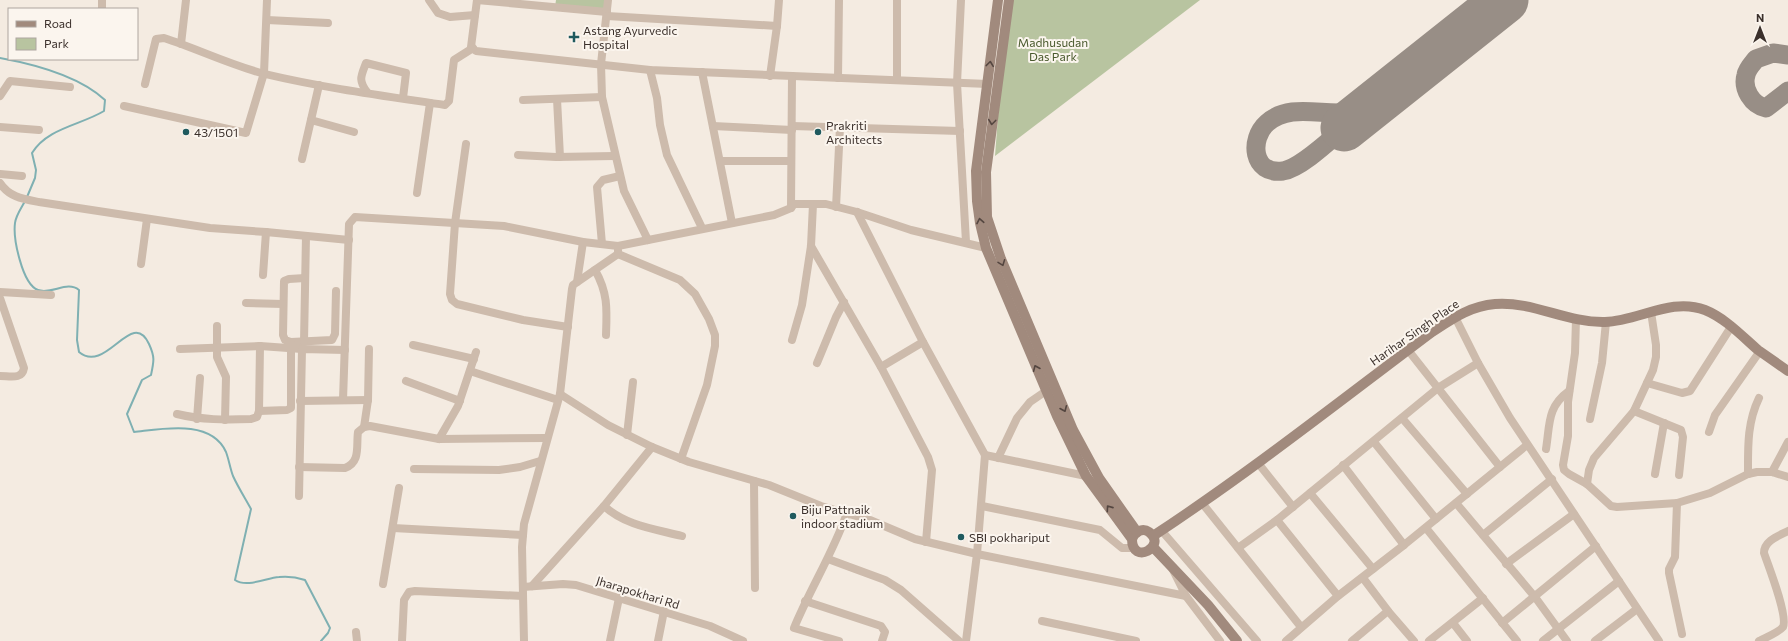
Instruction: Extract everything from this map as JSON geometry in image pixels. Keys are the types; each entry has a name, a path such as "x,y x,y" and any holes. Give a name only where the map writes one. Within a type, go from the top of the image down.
{"main road":[{"path":"998,0 976,171 976,201 986,248 1046,391 1086,476 1143,553 1153,547 1154,539 1157,533 1147,531 1134,540"},
{"path":"1009,0 986,172 987,217 1001,259 1073,430 1134,540"},
{"name":"Harihar Singh Place","path":"1157,533 1258,463 1408,350 1455,317 1470,309 1494,304 1516,304 1576,319 1606,322 1667,307 1687,306 1706,310 1731,327 1760,352 1788,371"},
{"path":"1153,547 1208,606 1237,641"}],"street":[{"path":"181,44 186,0"},
{"path":"124,106 246,133 264,73 267,0"},
{"path":"429,0 438,13 450,17 475,16"},
{"path":"777,26 607,14 555,4 477,0 471,47 476,51 650,70 770,76 897,79 988,84"},
{"path":"608,0 601,64 602,97 614,156 624,191 648,240"},
{"path":"770,76 777,26 778,0"},
{"path":"838,78 839,0"},
{"path":"897,0 897,79"},
{"path":"961,0 957,83 966,242"},
{"path":"267,20 328,23"},
{"path":"145,84 156,39 164,38 223,61 264,73 319,85 445,106 449,101 454,60 473,48"},
{"path":"367,92 361,84 366,62 406,73 403,98"},
{"path":"650,70 657,98 660,126 667,154 702,228"},
{"path":"702,72 732,222"},
{"path":"791,208 792,76"},
{"path":"0,96 10,81 70,87"},
{"path":"302,159 319,85"},
{"path":"523,100 602,97"},
{"path":"557,99 560,157"},
{"path":"417,193 430,103"},
{"path":"311,120 354,132"},
{"path":"713,126 792,128 840,127 960,131"},
{"path":"0,127 39,130"},
{"path":"836,207 840,127"},
{"path":"466,144 455,223 450,294 452,300 457,304 523,320 568,327"},
{"path":"518,156 614,156"},
{"path":"720,161 791,161"},
{"path":"0,174 22,176"},
{"path":"602,244 597,187 603,180 620,176"},
{"path":"0,183 8,193 34,201 210,228 349,240"},
{"path":"528,587 523,535 526,513 559,397 572,288 577,282 595,270 618,250 648,240 732,222 774,215 791,208 794,204 826,204 857,212 911,230 986,248"},
{"path":"792,340 802,305 811,246 813,204"},
{"path":"857,212 923,342 985,455 982,506 966,641"},
{"path":"343,400 349,224 355,217 504,226 583,242 602,244 618,250 680,280 695,294 709,319 715,335 715,346 707,385 681,459"},
{"path":"140,264 147,219"},
{"path":"263,275 266,232"},
{"path":"299,496 300,401 306,236"},
{"path":"577,282 583,242"},
{"path":"811,246 881,366 928,457 932,470 926,542"},
{"path":"595,270 606,294 606,335"},
{"path":"292,345 283,338 284,281 305,278"},
{"path":"303,345 328,341 334,338 336,291"},
{"path":"0,292 51,295"},
{"path":"0,298 3,317 24,368 23,373 18,376 0,376"},
{"path":"817,363 836,317 844,302"},
{"path":"246,303 283,304"},
{"path":"1587,484 1591,464 1596,454 1634,412 1647,383 1656,357 1656,345 1651,312"},
{"path":"1455,317 1478,363 1527,445 1552,479 1656,640"},
{"path":"1576,319 1575,353 1569,391 1568,436 1563,465 1564,470 1587,484 1611,506 1625,507 1677,503 1710,492 1748,474 1757,472 1772,472 1788,477"},
{"path":"1590,419 1602,363 1606,322"},
{"path":"217,326 217,357 226,377 225,420"},
{"path":"1647,383 1682,393 1690,391 1731,327"},
{"path":"881,366 923,342"},
{"path":"259,411 287,410 291,408 292,345"},
{"path":"180,348 216,349 303,345 345,350"},
{"path":"177,414 197,419 225,420 251,419 257,416 259,411 260,346"},
{"path":"413,346 475,356 460,401 439,439"},
{"path":"364,427 368,400 369,350"},
{"path":"1408,350 1500,467"},
{"path":"1709,432 1715,414 1760,352"},
{"path":"1238,548 1278,520 1438,388 1478,363"},
{"path":"470,371 559,397 627,435 681,459 754,481 795,495 821,506 870,520 915,540 1186,596"},
{"path":"197,419 200,378"},
{"path":"406,381 460,401"},
{"path":"627,435 633,382"},
{"path":"998,458 1017,418 1030,402 1046,391"},
{"path":"1546,449 1552,409 1561,397 1569,391"},
{"path":"1748,474 1748,430 1754,408 1759,398"},
{"path":"300,401 368,400"},
{"path":"1634,412 1679,428 1683,432 1680,475"},
{"path":"1402,418 1467,494"},
{"path":"1655,474 1664,423"},
{"path":"300,467 345,468 351,466 355,462 357,455 358,432 364,427 370,426 439,439 547,438"},
{"path":"1374,442 1436,519"},
{"path":"1772,472 1788,442"},
{"path":"1286,641 1338,596 1426,528 1527,445"},
{"path":"524,641 524,596 528,587 604,506 652,447"},
{"path":"985,455 1086,476"},
{"path":"414,469 499,470 520,467 540,461"},
{"path":"1258,463 1293,507"},
{"path":"1343,465 1404,545"},
{"path":"1483,535 1552,479"},
{"path":"754,481 755,588"},
{"path":"383,584 399,488"},
{"path":"1310,493 1373,569"},
{"path":"1202,503 1301,627"},
{"path":"1456,503 1534,597 1567,641"},
{"path":"1677,503 1675,557 1669,569 1669,573 1682,634"},
{"path":"604,506 613,514 625,521 682,536"},
{"path":"982,506 1100,530 1122,548 1134,540"},
{"path":"839,641 794,628 805,601 828,559 847,513"},
{"path":"1506,564 1574,514"},
{"path":"1278,520 1338,596"},
{"path":"393,528 523,535"},
{"path":"1426,528 1517,641"},
{"path":"1759,641 1783,627 1786,621 1784,604 1764,553 1764,548 1767,542 1788,531"},
{"path":"1157,533 1257,641"},
{"path":"1502,623 1596,546"},
{"path":"828,559 880,578 896,586 959,641"},
{"path":"1170,565 1186,596 1220,641"},
{"path":"1363,578 1388,611 1414,641"},
{"path":"1543,641 1619,581"},
{"name":"Jharapokhari Rd","path":"528,587 563,584 576,585 710,626 743,641"},
{"path":"402,641 404,600 409,592 415,591 524,596"},
{"path":"610,641 619,598"},
{"path":"1429,641 1483,598"},
{"path":"805,601 880,626 885,632 882,641"},
{"path":"1595,641 1637,609"},
{"path":"658,641 664,611"},
{"path":"1352,641 1388,611"},
{"path":"1042,621 1121,640 1136,641"},
{"path":"1453,623 1468,641"},
{"path":"356,632 357,641"}],"green space":[{"path":"556,0 607,0 606,11 555,7"},
{"name":"Madhusudan Das Park","path":"1007,0 1200,0 995,156"}],"waterway":[{"path":"0,58 8,60"},
{"path":"9,60 55,72 82,84 105,100 104,111 55,132 38,145 32,153 36,170 35,178 27,197"},
{"path":"25,201 19,211 15,223 15,230 17,249 27,279 32,286 38,290 49,291 70,286 79,290 77,340 79,352 89,357 99,355 109,350 126,336 135,333 142,335 151,348 153,362 151,375 142,380 127,414 134,432 185,428 198,430 219,442 226,452 233,476 251,509 235,580 245,583 286,577 295,577 305,580 330,628 328,633 321,641"}],"taxiway":[{"path":"1788,55 1773,53 1756,59 1747,71 1745,80 1745,86 1749,96 1756,104 1766,108 1788,91"},
{"path":"1344,128 1307,159 1290,169 1273,171 1265,167 1260,162 1257,154 1256,146 1261,130 1267,123 1276,117 1286,113 1297,112 1353,112 1368,106 1392,90"}],"runway":[{"path":"1344,128 1505,0"}],"place":[{"name":"Astang Ayurvedic Hospital","path":"574,37"},
{"name":"43/1501","path":"186,132"},
{"name":"Prakriti Architects","path":"818,132"},
{"name":"Biju Pattnaik indoor stadium","path":"793,516"},
{"name":"SBI pokhariput","path":"961,537"}]}
